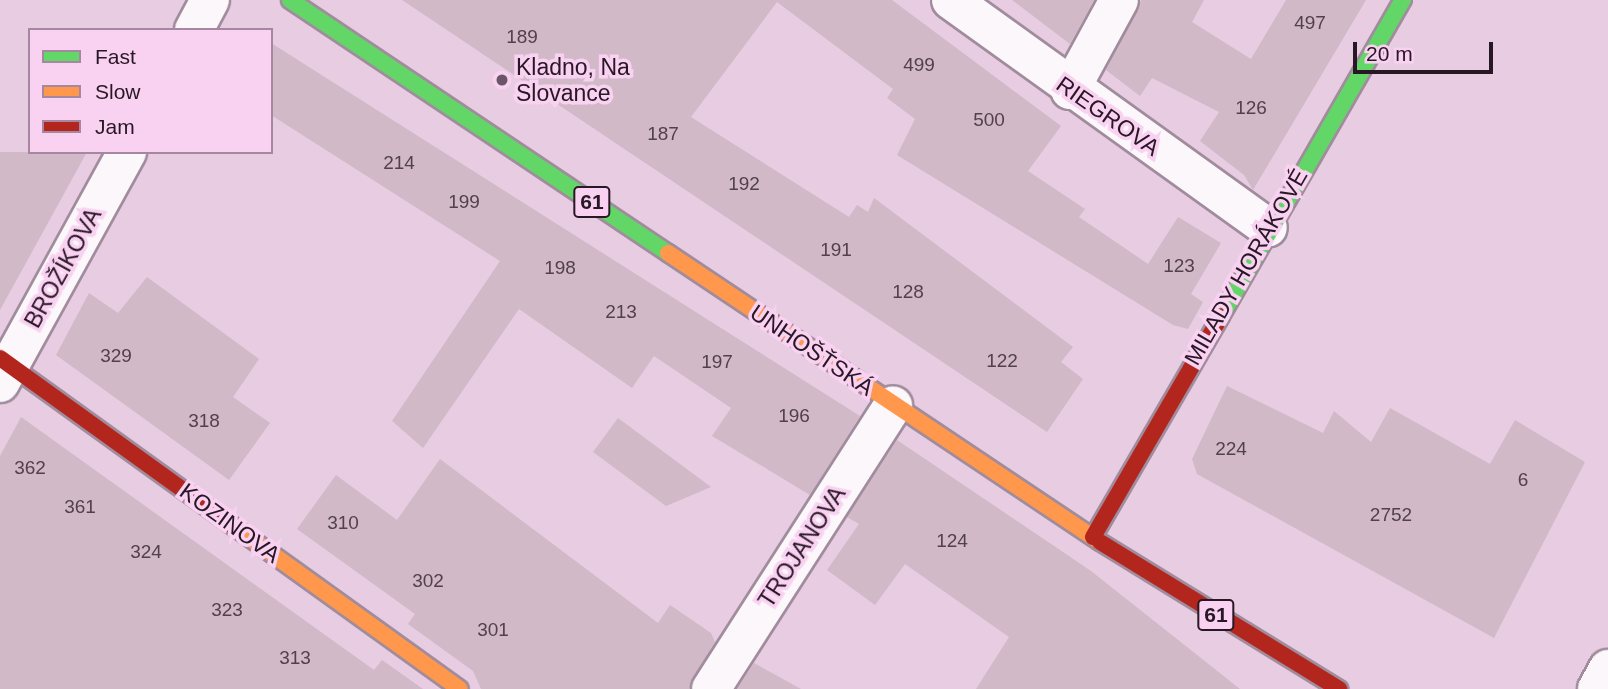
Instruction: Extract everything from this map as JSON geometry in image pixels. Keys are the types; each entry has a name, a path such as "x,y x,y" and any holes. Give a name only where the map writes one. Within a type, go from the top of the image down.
{"main road":[{"name":"UNHOŠŤSKÁ","path":"290,0 1093,537 1339,689"},
{"name":"MILADY HORÁKOVÉ","path":"1093,537 1268,228 1403,0"},
{"name":"KOZINOVA","path":"3,369 460,689"}],"street":[{"path":"195,28 210,0"},
{"name":"RIEGROVA","path":"951,0 1070,90 1268,228"},
{"path":"1070,90 1119,0"},
{"name":"BROŽÍKOVA","path":"3,369 126,154"},
{"name":"TROJANOVA","path":"711,689 893,405"},
{"path":"1597,689 1608,669"}],"building":[{"path":"402,0 892,0 1061,126 1028,171 1085,209 1079,217 1148,264 1178,217 1221,243 1191,294 1203,302 1188,329 1173,325 897,155 915,119 887,98 893,89 777,2 691,117 849,217 857,205 868,212 874,198 1073,347 1061,362 1083,379 1047,432"},
{"path":"1012,0 1094,0 1070,44"},
{"path":"1141,0 1204,0 1192,22 1251,59 1286,0 1366,0 1253,190 1244,175 1200,141 1219,112 1152,78 1140,96 1106,70"},
{"path":"273,44 860,416 810,495 712,436 731,408 654,356 632,388 519,309 423,448 392,421 500,261 273,116"},
{"path":"0,152 86,154 0,310"},
{"path":"147,277 259,359 233,397 270,423 229,480 56,355 89,293 118,313"},
{"path":"1227,386 1323,433 1334,411 1371,442 1390,408 1490,464 1515,420 1585,462 1494,638 1197,474 1192,459"},
{"path":"21,417 374,670 382,660 423,689 0,689 0,456"},
{"path":"618,418 711,487 666,506 593,452"},
{"path":"897,440 1091,571 1240,689 976,689 1009,637 905,564 875,605 827,570 859,524 847,517"},
{"path":"440,459 658,623 670,605 711,633 715,642 689,689 481,689 473,671 408,624 415,614 297,529 336,475 397,520"},
{"path":"754,663 801,689 737,689"}],"traffic: fast":[{"path":"290,0 668,253"},
{"path":"1221,316 1403,0"}],"traffic: slow":[{"path":"668,253 1100,542"},
{"path":"233,526 460,689"}],"traffic: jam":[{"path":"1093,537 1221,316"},
{"path":"0,358 233,526"},
{"path":"1100,542 1339,689"}],"place":[{"name":"Kladno, Na Slovance","path":"502,80"}]}
